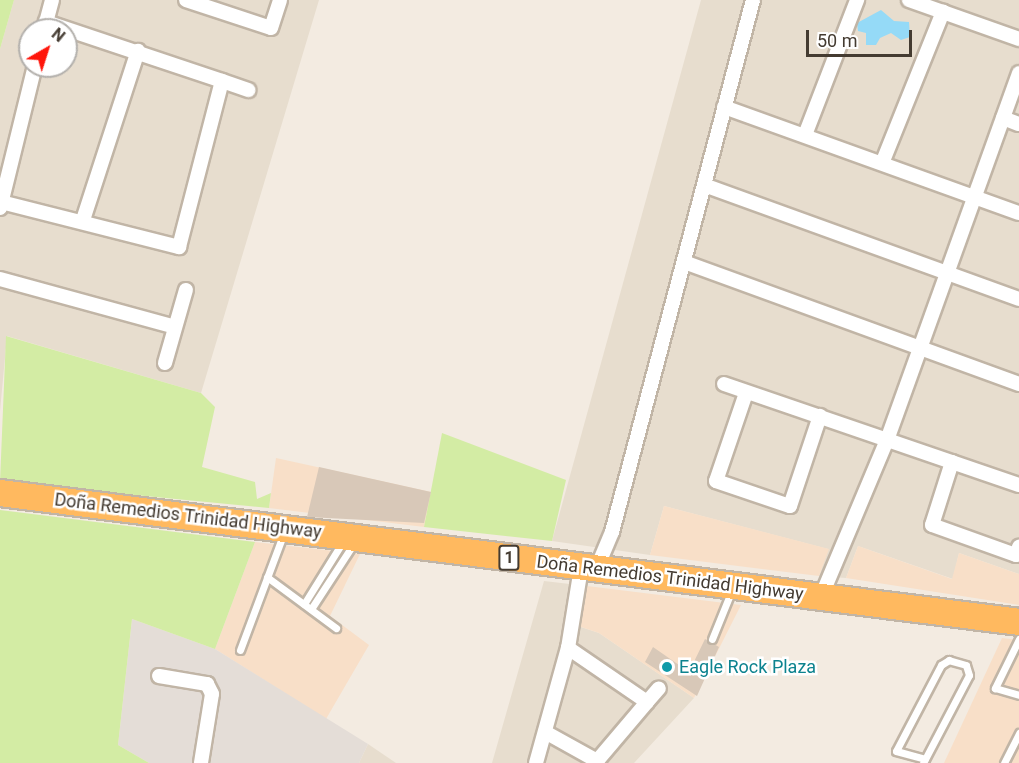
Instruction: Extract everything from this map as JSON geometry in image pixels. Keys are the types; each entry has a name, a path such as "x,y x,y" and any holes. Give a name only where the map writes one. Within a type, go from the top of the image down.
{"highway":[{"name":"Doña Remedios Trinidad Highway","path":"0,493 286,527 588,569 1019,622"}],"street":[{"path":"47,18 52,0"},
{"path":"186,0 271,28 280,0"},
{"path":"536,763 588,569 612,532 753,0"},
{"path":"805,135 857,0"},
{"path":"909,0 1019,39"},
{"path":"883,161 943,12"},
{"path":"78,35 138,51 248,90"},
{"path":"83,220 138,51"},
{"path":"821,597 887,441 1019,73"},
{"path":"32,78 1,205 83,220 179,247 222,81"},
{"path":"724,107 883,161 1019,213"},
{"path":"1003,118 1019,124"},
{"path":"704,185 1019,299"},
{"path":"684,262 1019,384"},
{"path":"0,279 175,327"},
{"path":"165,363 186,290"},
{"path":"724,384 1019,485"},
{"path":"746,393 716,481 790,506 820,416"},
{"path":"952,462 932,525 1016,555 1019,547"},
{"path":"568,648 647,702"},
{"path":"159,676 207,684 212,694 201,763"},
{"path":"544,732 597,761 658,688"}],"lane":[{"path":"240,650 286,527"},
{"path":"304,604 352,536"},
{"path":"311,609 352,536"},
{"path":"267,577 336,627"},
{"path":"712,639 733,587"},
{"path":"1019,639 994,688 1019,695"},
{"path":"949,660 966,665 969,675 924,761 896,751 941,665 949,660"},
{"path":"1004,763 1019,733"}],"shaded area":[{"path":"14,0 319,0 201,393 7,336 0,411 0,49"},
{"path":"701,0 1019,0 1019,574 959,553 953,579 858,546 846,578 819,576 828,549 664,506 650,555 552,541"},
{"path":"276,458 431,492 424,527 269,508"},
{"path":"664,506 829,549 819,576 650,555"},
{"path":"255,542 360,554 330,616 369,645 326,719 215,649"},
{"path":"858,546 952,579 959,553 1019,574 1019,605 846,578"},
{"path":"544,581 587,586 578,626 599,633 694,698 634,763 492,763"},
{"name":"Eagle Rock Plaza","path":"587,586 741,605 694,698 599,633 578,626"},
{"path":"132,619 215,649 368,744 359,763 149,763 118,745"},
{"path":"1002,638 1019,640 1019,763 944,763"},
{"path":"368,744 396,763 359,763"}],"green space":[{"path":"0,0 14,0 0,49"},
{"path":"6,336 201,393 215,407 202,467 255,482 257,499 271,493 269,508 0,482"},
{"path":"442,433 566,480 552,541 424,527"},
{"path":"0,510 255,542 215,649 132,619 118,745 149,763 0,763"}],"water":[{"path":"881,10 894,21 909,22 910,37 901,40 891,33 880,38 876,45 866,45 866,33 858,31 857,23"}],"building":[{"path":"319,467 431,492 424,523 307,517"},
{"name":"Eagle Rock Plaza","path":"705,639 719,647 697,696 645,662 653,647 689,672"}],"place":[{"name":"Eagle Rock Plaza","path":"667,667"}]}
